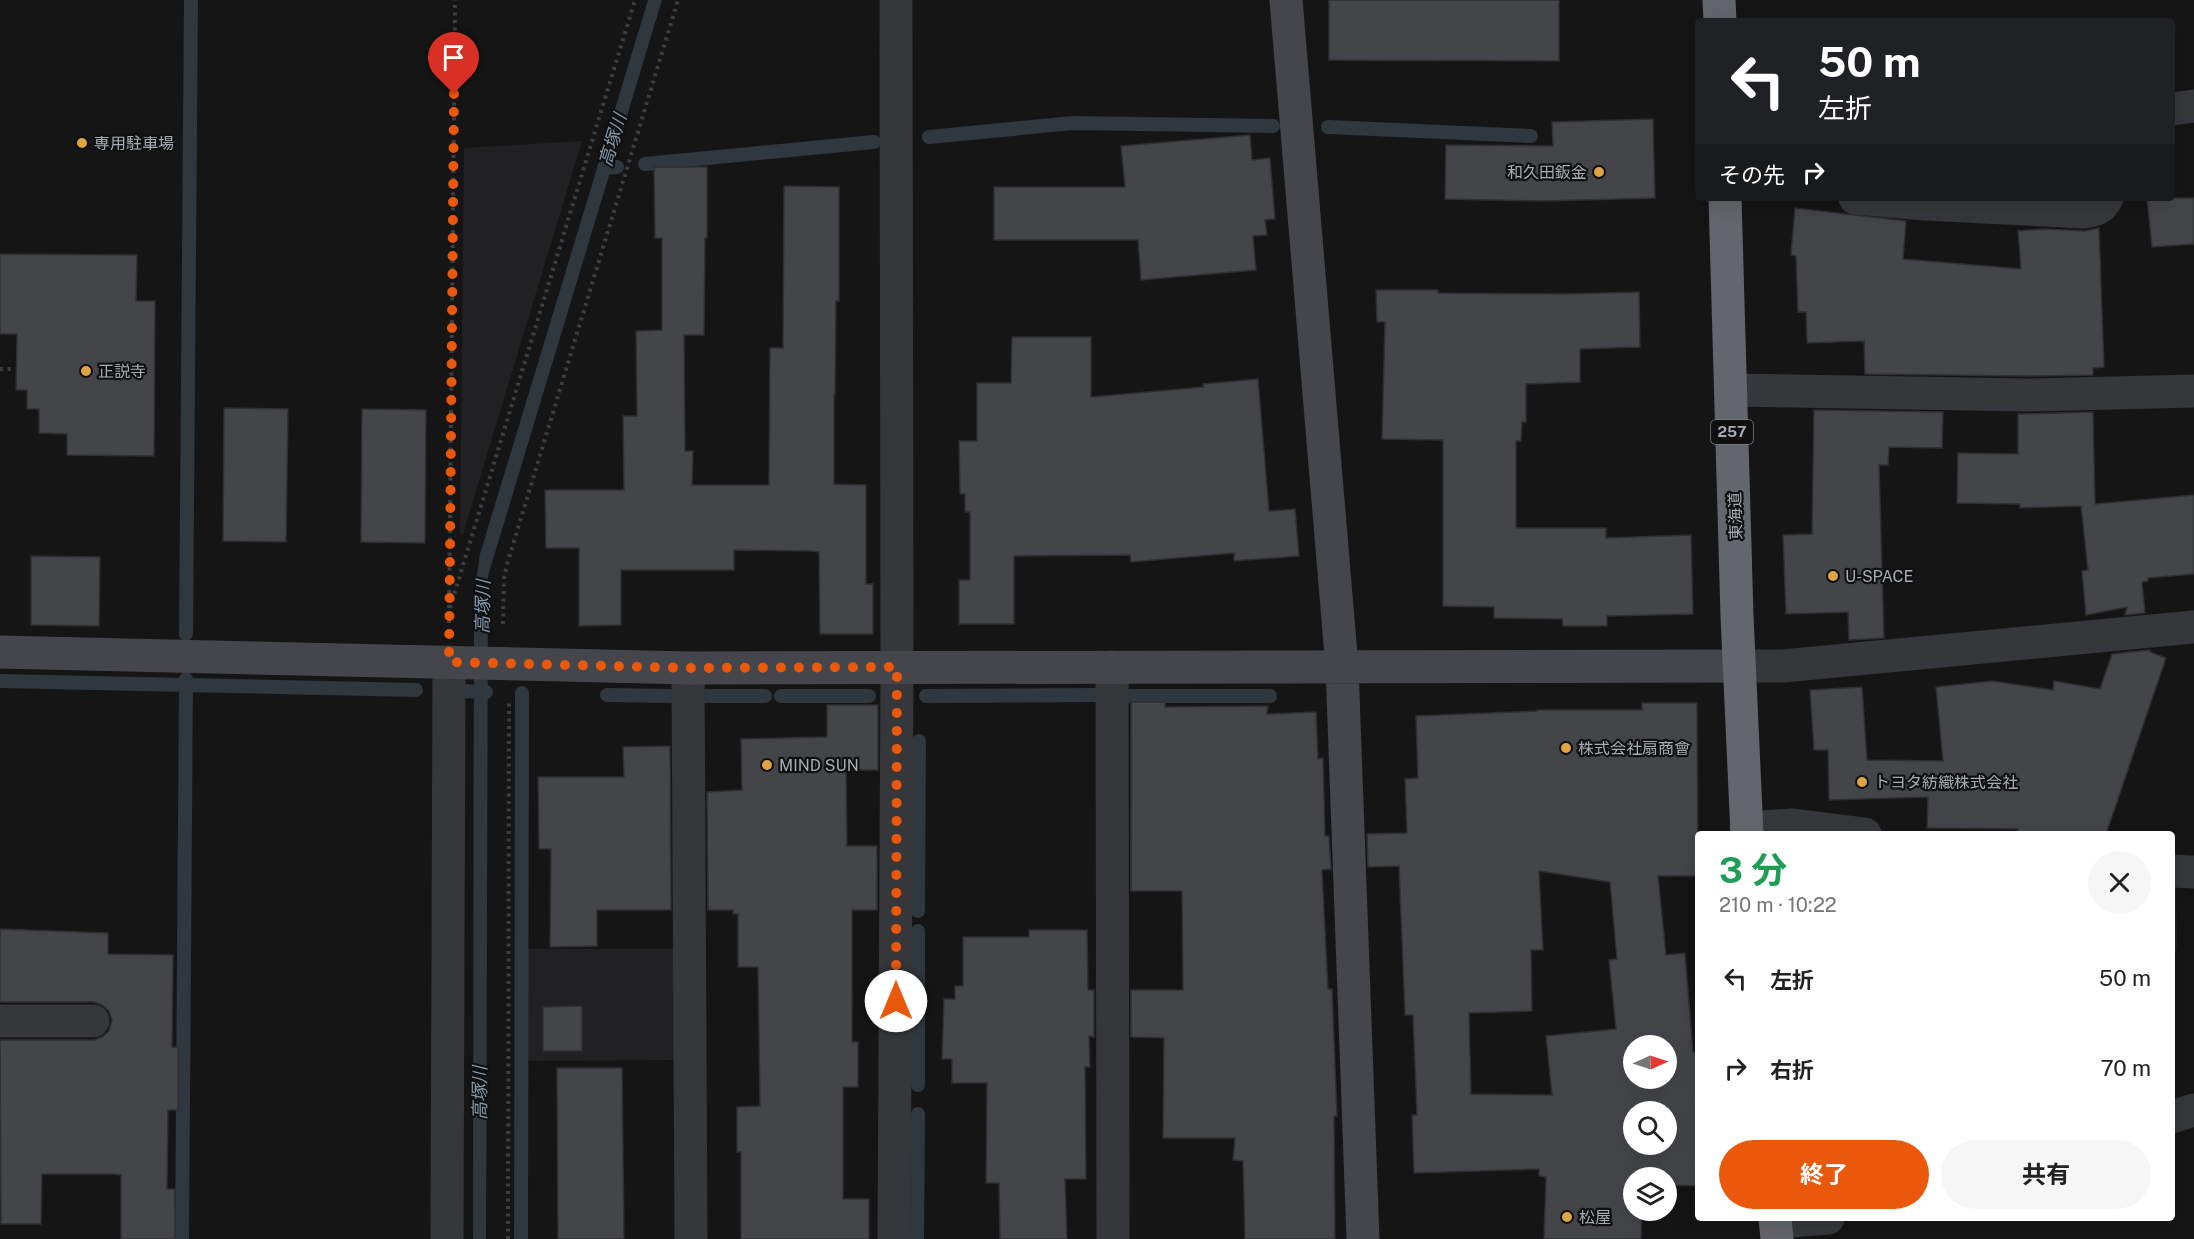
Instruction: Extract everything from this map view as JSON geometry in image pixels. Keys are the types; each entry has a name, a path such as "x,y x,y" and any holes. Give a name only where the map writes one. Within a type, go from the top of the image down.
{"highway":[{"path":"1719,0 1720,18"},
{"name":"東海道","path":"1725,201 1739,666 1747,831"}],"street":[{"path":"894,1239 897,667 896,0"},
{"path":"1286,0 1342,667 1363,1239"},
{"path":"2175,109 2194,106"},
{"path":"1890,201 2083,212 2095,211 2106,201"},
{"path":"1731,390 2028,395 2194,391"},
{"path":"0,652 688,668 1783,666 2194,627"},
{"path":"447,1239 457,662"},
{"path":"1112,667 1113,1239"},
{"path":"688,668 691,1239"},
{"path":"1747,831 1793,825 1841,831"},
{"path":"2175,871 2194,872"},
{"path":"0,1020 93,1022"},
{"path":"2175,1116 2194,1110"},
{"path":"1776,1226 1808,1221"}],"path":[{"path":"455,0 449,612 457,662"},
{"path":"449,612 635,0"},
{"path":"508,1239 504,578 678,0"},
{"path":"0,369 13,369"}],"shaded area":[{"path":"582,141 463,534 460,534 464,148"},
{"path":"2175,887 2176,887 2177,949 2175,952"},
{"path":"528,949 676,949 677,1060 527,1061"}],"water":[{"name":"高塚川","path":"648,0 662,0 488,576 486,1239 473,1239 474,594 480,554"}],"building":[{"path":"1329,0 1559,0 1559,61 1329,60"},
{"name":"和久田鈑金","path":"1653,119 1655,198 1544,201 1445,199 1446,145 1553,146 1552,122"},
{"path":"1250,135 1252,160 1270,158 1275,219 1265,220 1267,235 1253,236 1256,270 1141,280 1138,240 994,240 994,187 1125,187 1121,146"},
{"path":"654,167 707,167 704,335 684,335 685,451 693,451 692,485 769,485 770,348 783,348 784,186 839,187 839,301 836,301 834,484 866,485 866,584 873,584 873,634 820,634 819,552 811,551 734,550 734,570 621,570 621,625 579,626 579,548 546,548 545,490 624,490 623,416 637,416 636,331 662,330 662,238 655,238"},
{"path":"2194,198 2194,244 2152,247 2147,201"},
{"path":"1795,208 1906,221 1903,259 2021,269 2018,231 2044,229 2085,231 2099,228 2104,367 2093,368 2093,375 1865,374 1864,341 1807,343 1806,312 1798,312 1796,256 1791,255"},
{"name":"正説寺","path":"0,254 137,255 136,301 155,301 154,456 67,455 67,434 39,433 39,409 27,409 27,390 16,390 17,334 0,334"},
{"path":"1376,290 1565,294 1639,292 1640,347 1580,349 1580,382 1526,384 1526,422 1522,422 1521,441 1516,441 1516,528 1606,528 1606,538 1691,535 1693,614 1607,616 1607,626 1563,626 1562,619 1494,618 1494,607 1443,606 1443,440 1382,439 1385,322 1377,322"},
{"path":"1012,337 1091,337 1091,397 1204,387 1203,384 1258,379 1269,511 1295,509 1299,556 1234,561 1234,553 1131,562 1130,555 1014,556 1014,624 959,624 959,580 970,580 970,512 965,512 965,494 960,494 959,441 977,441 977,383 1011,383"},
{"path":"224,408 288,409 286,542 223,541"},
{"path":"362,409 426,410 425,543 361,542"},
{"path":"1814,410 1943,412 1942,448 1889,447 1888,465 1879,465 1884,638 1849,640 1848,612 1786,614 1783,535 1812,534"},
{"path":"2093,412 2095,504 2194,495 2194,574 2148,578 2148,581 2142,582 2145,613 2125,615 2127,607 2086,615 2082,571 2088,570 2081,506 2020,508 2020,504 1957,503 1958,453 2018,454 2018,414"},
{"path":"31,556 100,557 99,626 31,625"},
{"path":"2150,650 2166,658 2107,831 1927,828 1928,797 1829,800 1828,750 1814,750 1810,690 1862,687 1867,760 1943,761 1936,687 1992,681 2053,690 2054,681 2100,689 2112,654"},
{"path":"1131,702 1165,702 1165,707 1268,706 1267,714 1316,712 1318,759 1323,758 1325,836 1329,836 1331,869 1322,870 1328,989 1332,989 1337,1116 1334,1116 1335,1239 1245,1239 1243,1161 1233,1160 1235,1138 1163,1138 1164,1038 1131,1037 1131,990 1183,990 1182,891 1131,891"},
{"path":"1642,703 1697,703 1698,831 1695,831 1695,876 1658,876 1666,955 1685,953 1693,1052 1695,1052 1695,1186 1677,1185 1677,1167 1623,1167 1623,1221 1642,1221 1641,1239 1544,1239 1546,1177 1539,1176 1539,1169 1414,1173 1412,1115 1417,1115 1413,1015 1405,1015 1399,866 1368,867 1367,834 1407,833 1405,779 1418,778 1416,716 1642,710","holes":["1539,871 1610,882 1617,959 1609,960 1616,1029 1546,1036 1552,1095 1471,1094 1469,1013 1532,1011 1531,950 1543,950"]},
{"path":"827,705 878,705 878,770 846,770 847,846 877,846 877,910 852,910 852,1042 858,1042 858,1087 843,1087 843,1199 869,1199 869,1239 741,1239 741,1152 737,1152 737,1107 760,1106 758,967 738,967 738,914 733,914 733,910 708,910 707,792 742,790 741,739 827,737"},
{"path":"670,746 671,910 597,910 597,946 550,947 551,849 539,849 538,777 624,777 623,747"},
{"path":"0,929 108,933 108,954 173,955 172,1047 178,1047 178,1110 168,1110 167,1189 175,1189 175,1239 121,1239 121,1175 113,1174 42,1174 41,1224 1,1224 0,1040 94,1040 109,1031 112,1020 109,1011 94,1002 0,1002"},
{"path":"1029,930 1087,930 1088,990 1094,990 1094,1037 1089,1036 1090,1067 1085,1067 1086,1179 1065,1179 1067,1239 1000,1239 999,1183 986,1183 987,1083 952,1083 952,1059 942,1059 944,999 955,999 955,986 963,986 963,937 1029,937"},
{"path":"582,1006 582,1051 543,1051 543,1007"},
{"path":"557,1068 622,1068 624,1239 558,1239"}],"waterway":[{"path":"186,634 191,0"},
{"path":"929,137 1073,123 1273,126"},
{"path":"1328,127 1531,136"},
{"path":"645,164 874,142"},
{"name":"高塚川","path":"604,168 617,167"},
{"path":"182,1239 186,679"},
{"path":"0,681 416,690"},
{"path":"462,691 486,692"},
{"path":"521,1239 522,693"},
{"path":"607,695 672,696"},
{"path":"926,696 1096,695"},
{"path":"704,696 765,696"},
{"path":"781,696 869,696"},
{"path":"1128,696 1270,696"},
{"path":"918,911 919,741"},
{"path":"918,931 918,1085"},
{"path":"917,1239 918,1114"}],"place":[{"name":"専用駐車場","path":"82,143"},
{"name":"和久田鈑金","path":"1599,172"},
{"name":"正説寺","path":"86,371"},
{"name":"U-SPACE","path":"1833,576"},
{"name":"株式会社扇商會","path":"1566,748"},
{"name":"MIND SUN","path":"767,765"},
{"name":"トヨタ紡織株式会社","path":"1862,782"},
{"name":"松屋","path":"1567,1217"}],"route":[{"path":"454,94 449,662 688,668 897,667 896,1001"}]}
